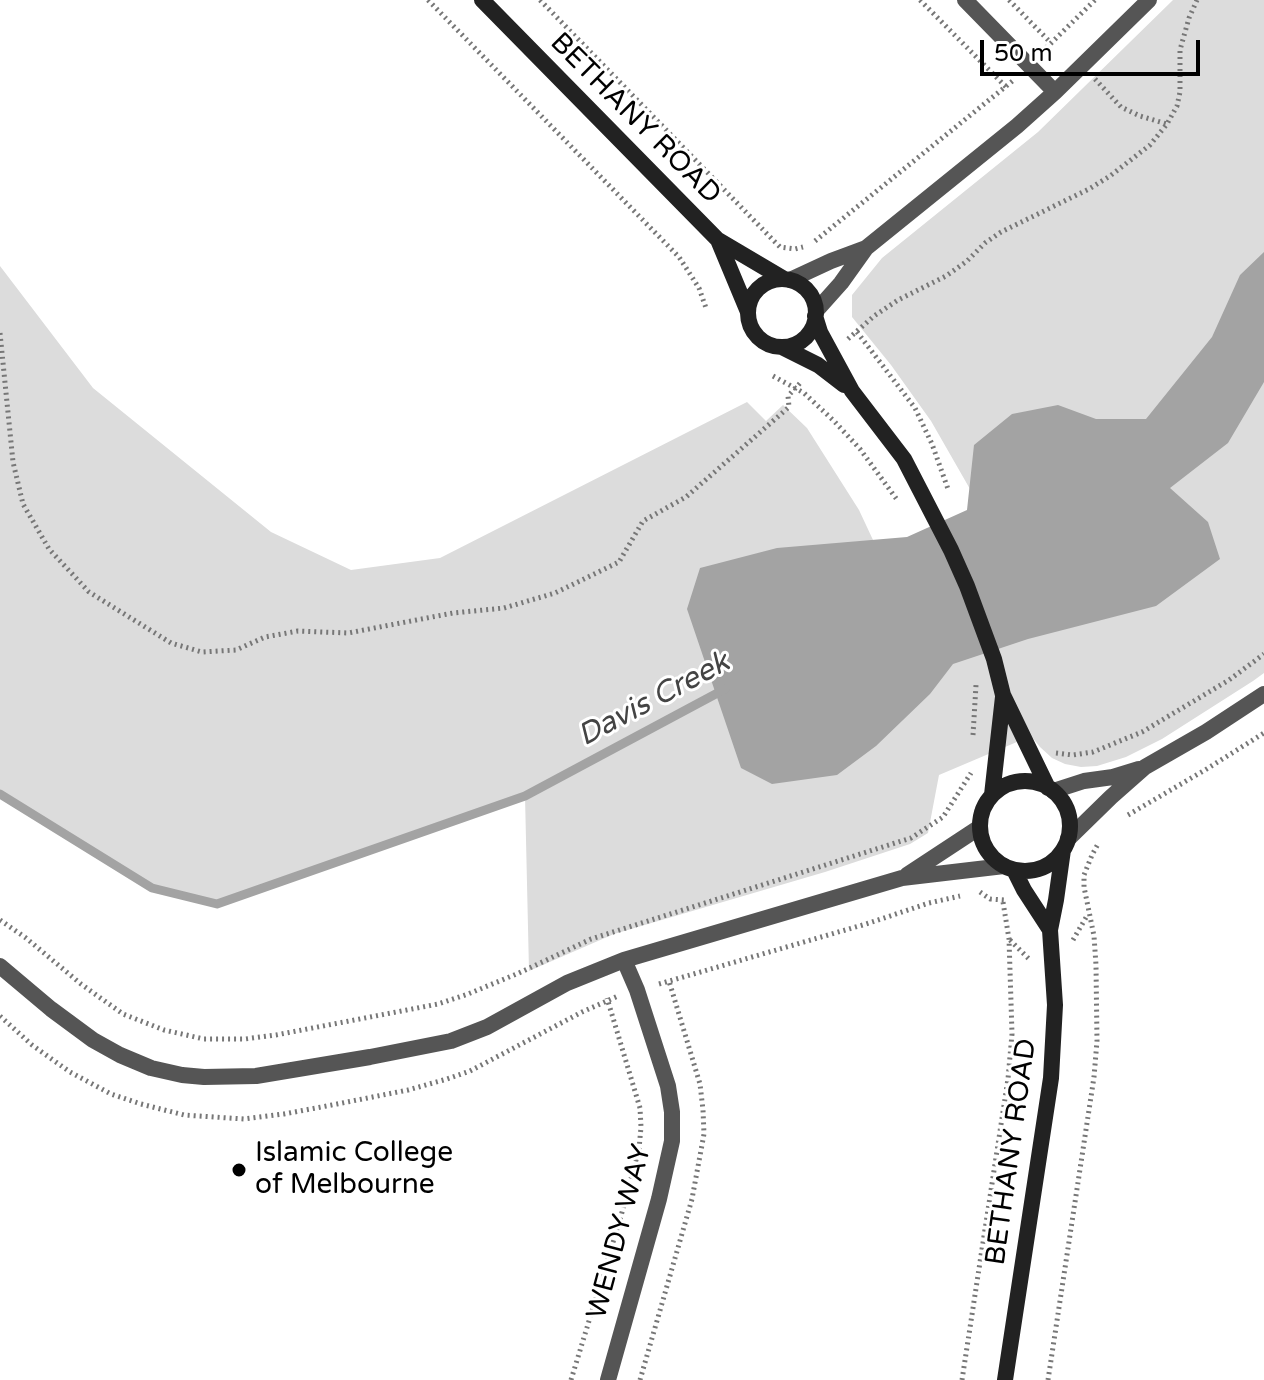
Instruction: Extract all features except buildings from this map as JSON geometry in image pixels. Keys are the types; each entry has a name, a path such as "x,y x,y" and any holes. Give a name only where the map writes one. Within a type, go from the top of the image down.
{"street":[{"name":"BETHANY ROAD","path":"482,0 718,240 787,280"},
{"path":"965,0 1055,92"},
{"path":"815,314 808,292 800,284 787,280 763,284 755,292 748,312 754,333 762,341 782,347 801,341 808,334 815,314 866,248 984,154 1055,92 1149,0"},
{"name":"BETHANY ROAD","path":"718,240 748,312"},
{"path":"787,280 866,248"},
{"name":"BETHANY ROAD","path":"815,314 820,332 852,391 904,459 951,550 994,659 1003,695 1031,755 1068,813 1069,826 1050,930 1055,1005 1051,1078 1005,1380"},
{"name":"BETHANY ROAD","path":"782,347 818,365 852,391"},
{"path":"0,966 93,1040 151,1068 182,1075 236,1078 339,1063 451,1041 487,1027 567,983 624,960 902,878 1041,868 1053,861 1065,844 1111,797 1145,767 1264,694"},
{"name":"BETHANY ROAD","path":"1003,695 992,795 981,815 980,827 989,854 1009,868 1050,930"},
{"path":"992,795 1004,786 1019,781 1034,782 1050,789 1113,777 1145,767"},
{"path":"902,878 980,827"},
{"name":"WENDY WAY","path":"608,1380 659,1199 672,1141 668,1086 624,960"}],"path":[{"path":"428,0 679,257 699,288 706,308"},
{"path":"540,0 780,247 795,249 811,245 1006,87 1095,0"},
{"path":"920,0 1006,87"},
{"path":"1009,0 1053,41 1084,64 1121,107 1167,124"},
{"path":"830,352 898,300 946,276 1001,232 1089,189 1150,145 1177,106 1180,50 1197,0"},
{"path":"857,332 915,408 932,444 950,497"},
{"path":"0,333 13,462 23,504 49,549 89,592 171,643 202,652 236,650 265,637 298,631 348,633 453,613 504,608 555,593 619,562 643,521 686,497 789,407 788,396 818,365"},
{"path":"773,376 804,393 834,421 860,449 901,505"},
{"path":"1031,755 1051,751 1073,755 1116,744 1229,680 1264,654"},
{"path":"973,744 977,672"},
{"path":"1122,818 1264,733"},
{"path":"0,920 123,1014 164,1030 204,1039 276,1035 438,1004 519,973 591,939 911,838 943,817 971,773 997,758"},
{"path":"971,773 972,759"},
{"path":"1048,1380 1094,1077 1097,978 1084,875 1102,837"},
{"path":"962,1380 1008,1079 1012,1034 1009,939 1003,901"},
{"path":"571,1380 639,1149 640,1108 608,1000"}],"shaded area":[{"path":"1173,0 1264,0 1264,673 1253,681 1162,739 1126,757 1097,766 1065,764 1052,758 1031,736 939,775 928,833 910,844 614,934 529,971 525,796 217,904 152,888 0,794 0,266 93,388 271,532 351,570 440,558 747,402 766,421 783,405 807,428 859,510 909,617 982,510 931,421 852,317 852,295 882,258 1038,132"},
{"path":"1264,252 1264,382 1228,443 1170,488 1208,522 1220,559 1156,606 1028,639 953,664 930,694 876,746 837,775 772,784 741,768 687,609 700,568 777,548 907,537 967,510 974,445 1012,414 1058,405 1096,419 1146,419 1212,337 1240,275"}],"waterway":[{"name":"Davis Creek","path":"0,794 152,888 217,904 525,796 725,689"}],"place":[{"name":"Islamic College of Melbourne","path":"239,1170"}]}
